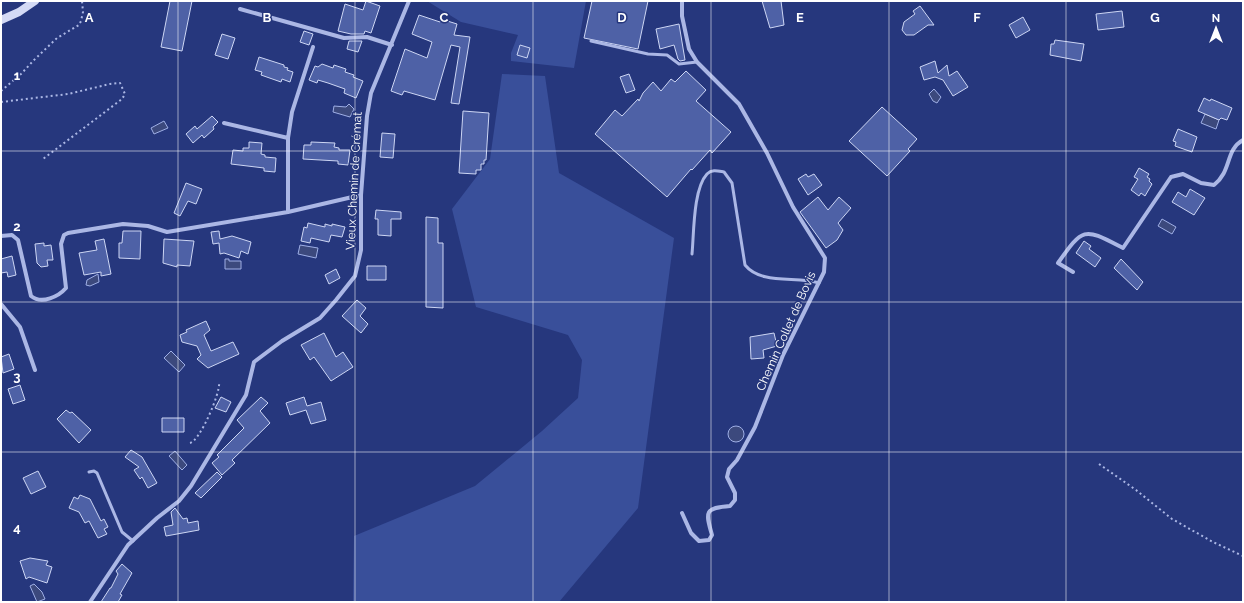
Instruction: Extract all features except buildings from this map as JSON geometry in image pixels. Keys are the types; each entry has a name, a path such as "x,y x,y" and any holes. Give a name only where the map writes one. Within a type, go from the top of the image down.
{"street":[{"path":"1,20 19,12 35,1"},
{"name":"Vieux Chemin de Crémat","path":"90,602 114,564 132,541 179,501 191,486 246,395 254,362 282,341 320,318 354,276 361,250 361,195 370,93 410,1"},
{"name":"Chemin Collet de Bovis","path":"682,1 682,16 687,44 697,62 739,104 767,154 793,207 825,258 824,272 783,355 755,427 737,460 729,470 727,477 735,493 735,500 730,506 713,508 708,513 707,519 712,535 709,540 699,541 690,533 682,513"},
{"path":"240,9 344,38 367,37 392,45"},
{"path":"288,212 288,138 294,105 313,47"},
{"path":"224,123 288,138"},
{"path":"1074,272 1058,263 1074,241 1086,233 1094,233 1123,248 1171,177 1183,174 1201,183 1214,185 1221,179 1226,170 1229,155 1243,140"},
{"path":"1,236 12,235 18,240 31,296 39,300 61,293 66,288 61,244 64,235 68,233 123,224 148,226 167,232 288,212 361,195"},
{"path":"1,304 20,327 35,370"}],"lane":[{"path":"591,41 648,54 667,55 679,64 697,62"},
{"path":"692,254 699,189 707,174 715,170 724,172 732,183 746,265 751,272 766,277 807,279 819,282"},
{"path":"89,472 94,471 97,473 122,532 132,541"}],"path":[{"path":"1,91 58,38 79,25 83,12 82,1"},
{"path":"1,102 68,94 120,83 124,94 122,99 43,159"},
{"path":"190,443 197,437 210,413 220,390 219,382"},
{"path":"1099,464 1136,490 1172,519 1213,542 1243,556"}],"shaded area":[{"path":"427,1 586,1 574,68 511,61 511,53 518,35 461,22"},
{"path":"502,74 545,76 559,173 674,238 638,508 559,602 353,602 354,536 475,486 542,431 578,398 582,360 568,335 476,307 452,209 490,159"},
{"path":"934,89 941,97 937,103 933,101 929,94"},
{"path":"349,104 354,109 350,117 333,112 334,106 346,107"},
{"path":"1205,114 1219,120 1216,129 1201,123"},
{"path":"164,121 168,128 154,134 151,128"},
{"path":"1162,219 1176,227 1172,234 1158,226"},
{"path":"300,245 318,248 316,258 298,254"},
{"path":"225,259 229,259 229,261 241,261 241,269 225,269"},
{"path":"98,274 99,282 90,286 86,285 87,280"},
{"path":"171,351 185,365 179,372 164,358"},
{"path":"733,426 739,426 744,431 742,440 739,442 733,442 728,437 728,431"},
{"path":"175,451 187,465 182,470 169,456"},
{"path":"34,584 42,592 45,599 37,602 30,586"}]}
